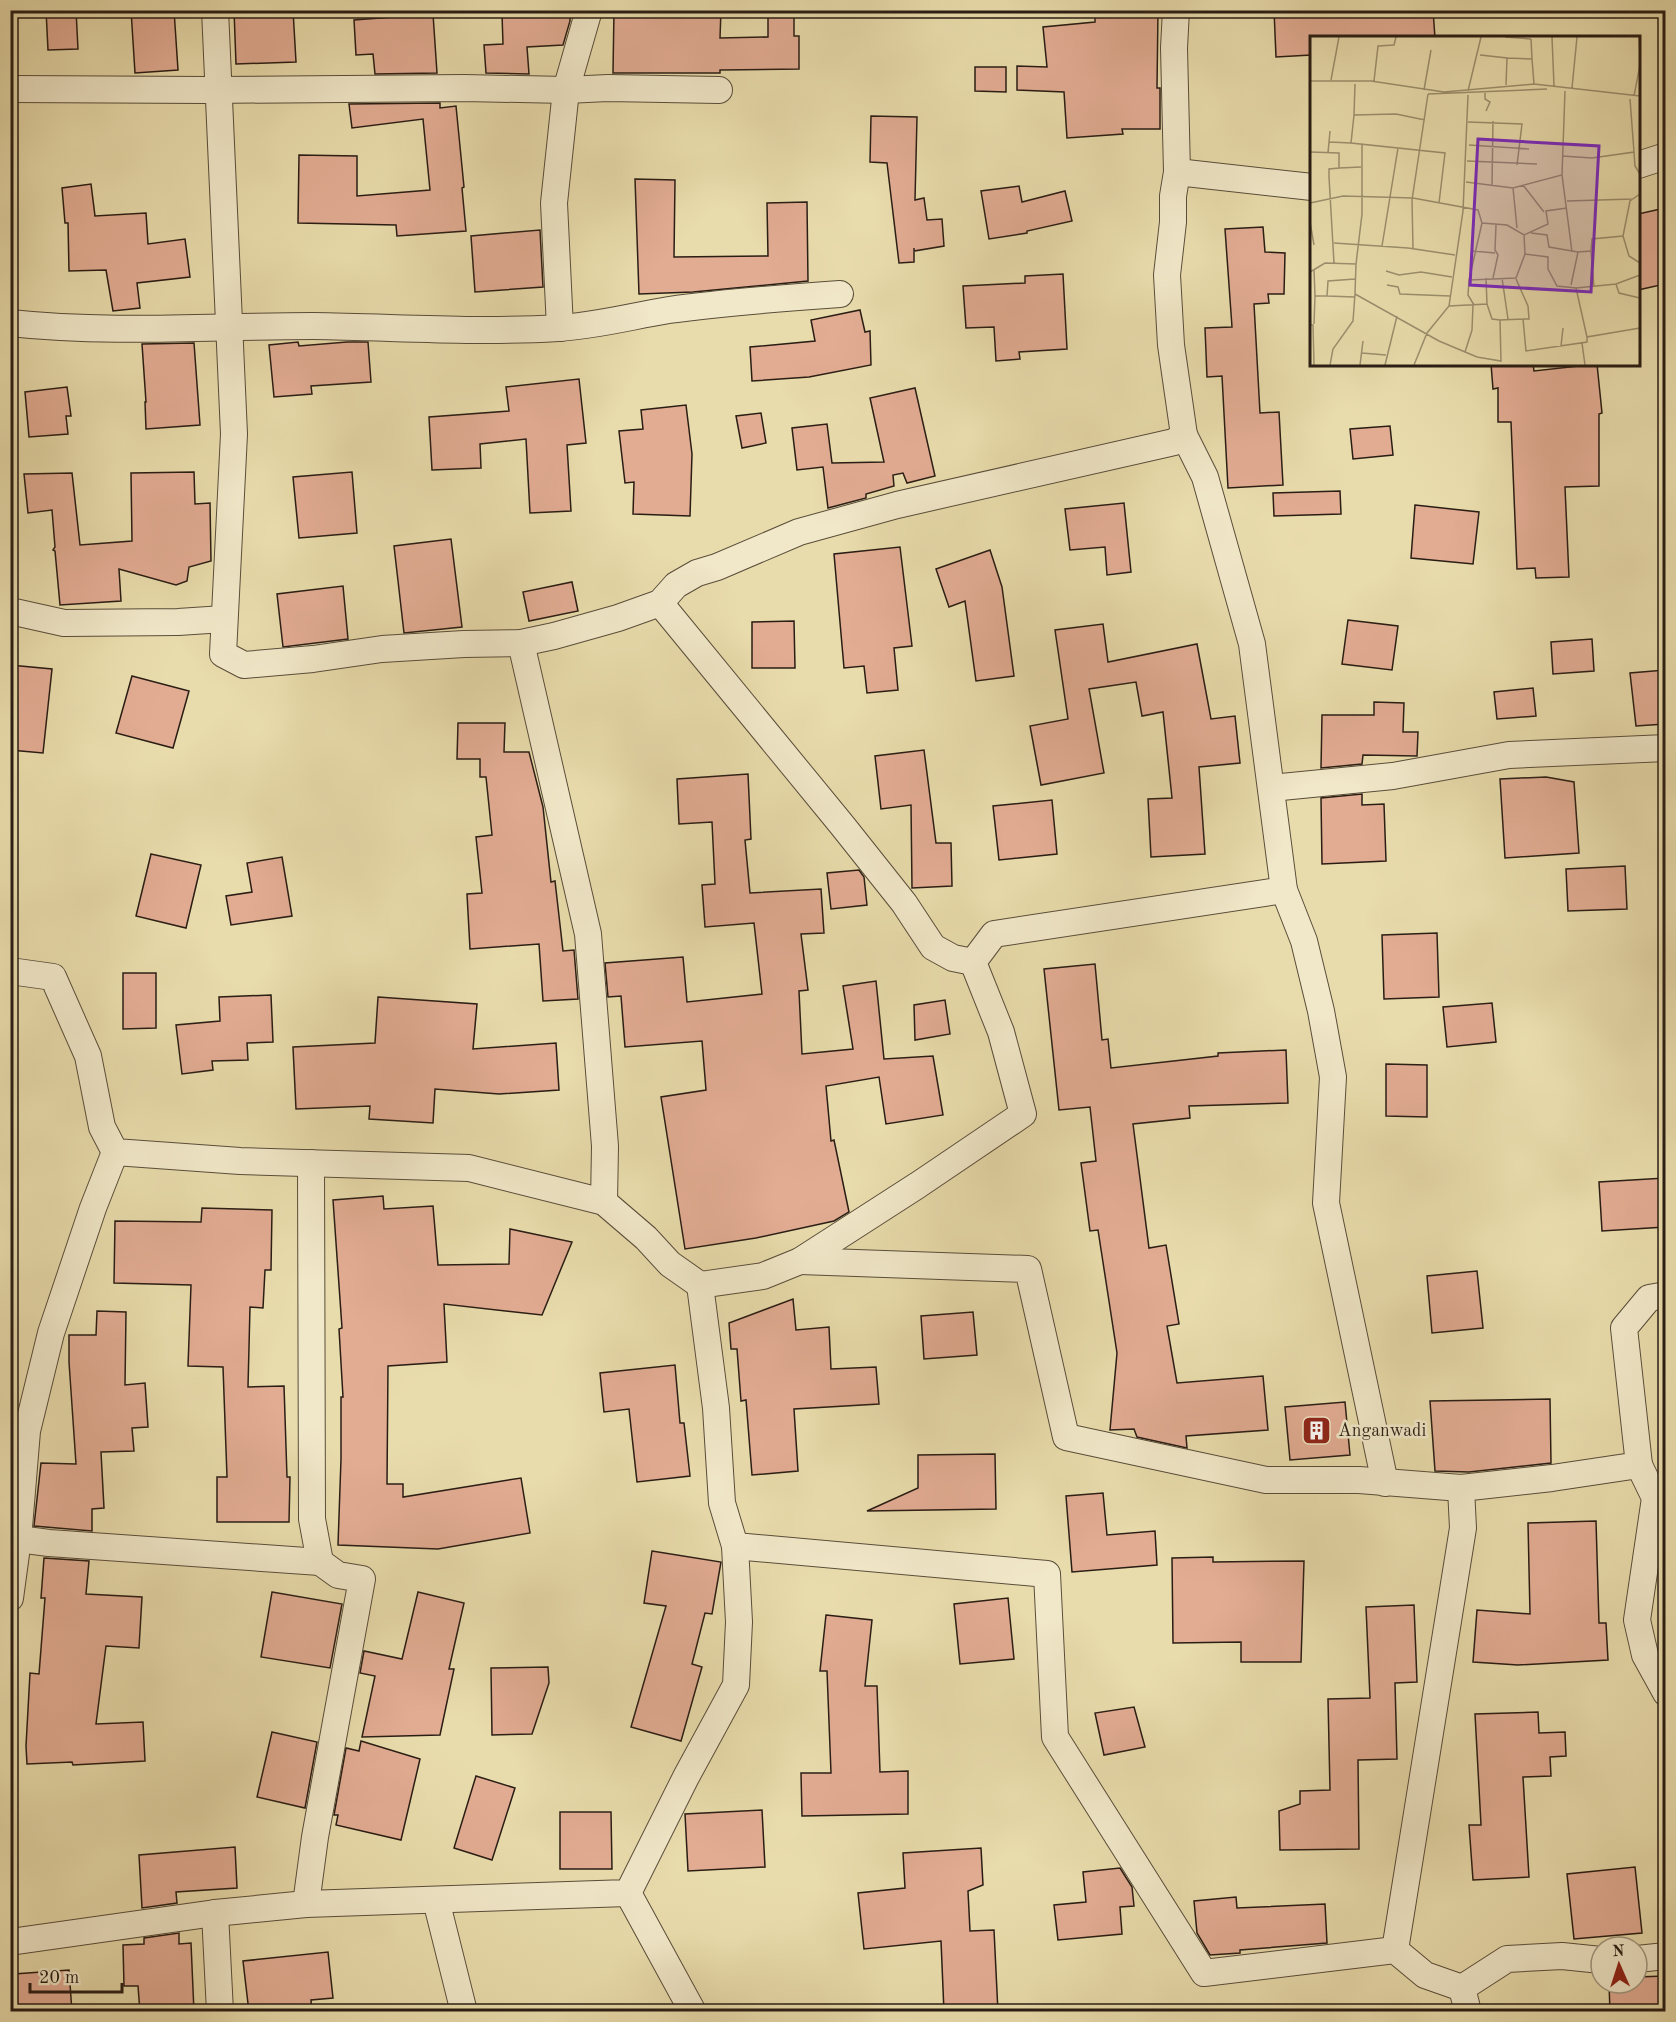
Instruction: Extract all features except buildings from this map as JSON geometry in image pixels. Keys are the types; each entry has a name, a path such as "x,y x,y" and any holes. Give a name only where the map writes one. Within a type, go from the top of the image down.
{"street":[{"path":"215,10 234,434 223,654 244,665 313,659 382,649 521,643 554,636 618,618 660,603 676,585 697,573 717,567 799,532 897,505 1174,442 1184,435"},
{"path":"560,328 554,203 566,90 589,10"},
{"path":"1176,10 1174,48 1178,172 1173,196 1173,222 1167,275 1171,345 1184,435 1205,477 1252,644 1284,890 1304,941 1334,1077 1326,1203 1385,1483"},
{"path":"10,89 464,88 566,90 608,88 719,90"},
{"path":"1640,164 1665,156"},
{"path":"1178,172 1310,187"},
{"path":"10,323 48,327 314,327 443,331 560,328 756,299 840,294"},
{"path":"660,603 904,903 933,947 953,958 973,962"},
{"path":"10,611 63,623 178,622 224,619"},
{"path":"521,643 588,934 605,1146 604,1202"},
{"path":"1272,788 1393,776 1509,755 1665,748"},
{"path":"973,962 994,934 1284,890"},
{"path":"115,1152 240,1161 469,1168 604,1202 646,1238 670,1264 700,1285 763,1276 800,1261 937,1173 1023,1114 1002,1032 973,962"},
{"path":"10,971 53,977 88,1056 102,1127 115,1152 93,1208 51,1333 27,1431 18,1539 10,1598"},
{"path":"311,1163 312,1519 320,1562"},
{"path":"800,1261 1028,1269 1066,1437 1266,1480 1359,1480 1461,1488 1639,1465"},
{"path":"628,1893 735,1685 739,1622 735,1546 722,1503 716,1408 700,1285"},
{"path":"1665,1295 1649,1298 1624,1328 1639,1465 1655,1498 1637,1620 1645,1655 1665,1693"},
{"path":"1395,1950 1463,1528 1461,1488"},
{"path":"18,1539 48,1544 320,1562 338,1575 362,1579 315,1837 306,1904"},
{"path":"735,1546 1047,1574 1055,1737 1204,1973 1395,1950 1425,1975 1465,2000 1507,1959 1562,1956 1589,1959"},
{"path":"10,1942 215,1913 306,1904 628,1893"},
{"path":"628,1893 693,2012"},
{"path":"436,1900 464,2012"},
{"path":"215,1913 220,2012"},
{"path":"1649,1958 1665,1956"}],"place":[{"name":"Anganwadi","path":"1317,1431"}]}
